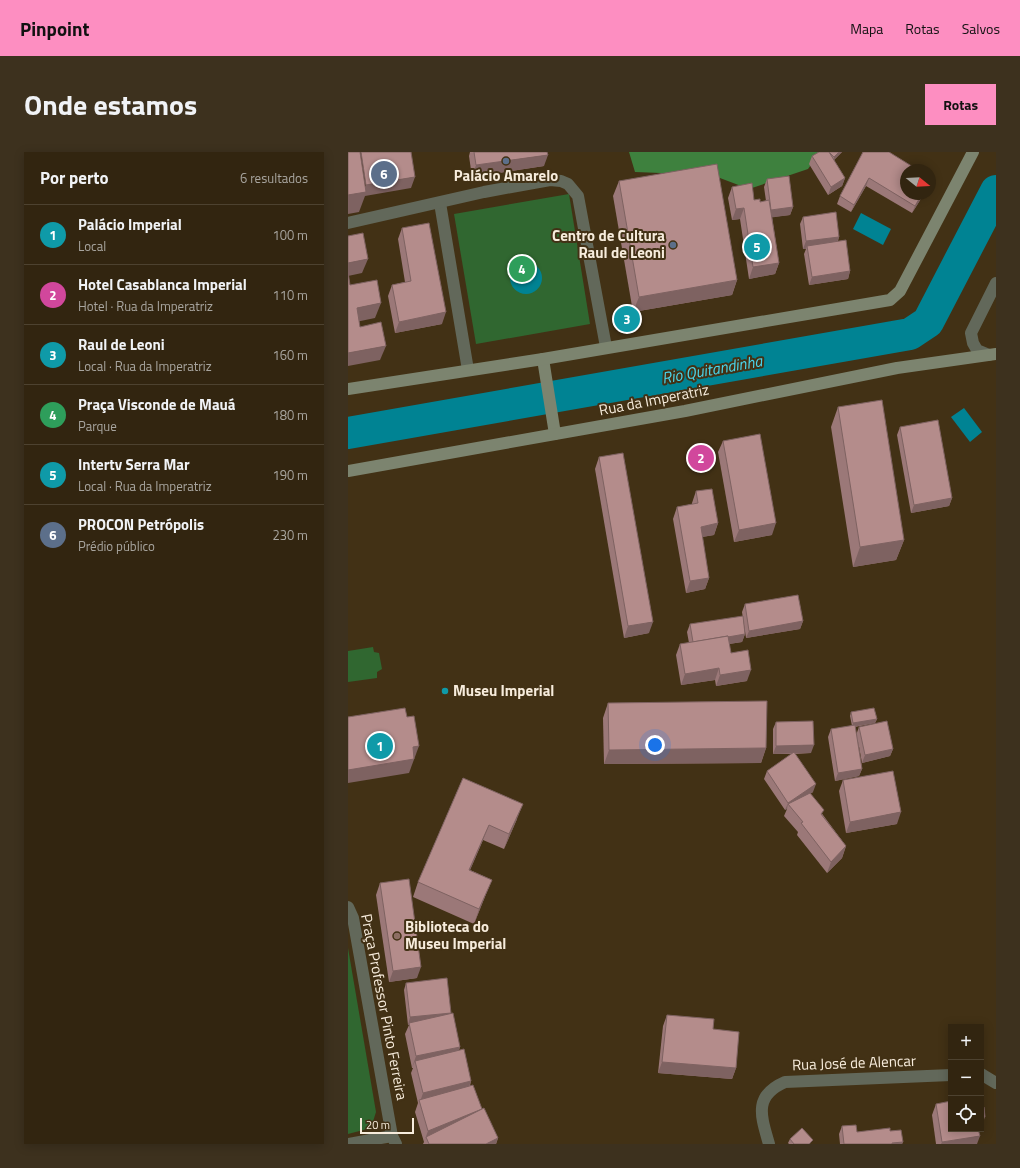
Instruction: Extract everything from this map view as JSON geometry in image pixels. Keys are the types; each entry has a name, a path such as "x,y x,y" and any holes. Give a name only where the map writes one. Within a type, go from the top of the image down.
{"main road":[{"path":"348,389 543,359 606,347 890,300 900,291 973,152"},
{"name":"Rua da Imperatriz","path":"348,471 685,411 897,368 993,354"},
{"path":"543,359 556,434"}],"street":[{"path":"348,223 491,191 550,180 561,181 568,184 578,196 606,347"},
{"path":"440,203 468,370"},
{"path":"993,354 977,350 973,343 971,333 996,283"},
{"name":"Praça Professor Pinto Ferreira","path":"348,908 353,918 394,1140"},
{"name":"Rua José de Alencar","path":"769,1144 761,1111 764,1097 774,1087 786,1082 948,1076"},
{"path":"984,1076 996,1083"},
{"path":"348,1144 394,1140"}],"green space":[{"path":"629,152 820,152 808,169 749,189 712,175 635,172"},
{"path":"569,194 590,324 476,344 454,214"},
{"path":"373,647 374,652 379,653 382,669 377,672 377,678 348,682 348,651"},
{"path":"348,948 376,1112 371,1128 348,1134"}],"water":[{"path":"861,213 891,229 883,245 853,229"},
{"path":"526,262 532,263 539,269 542,278 541,284 535,291 526,294 520,293 513,287 510,278 511,272 517,265"},
{"path":"964,408 982,432 970,442 951,417"}],"building":[{"path":"348,152 360,152 366,192 348,195"},
{"path":"361,152 411,152 415,177 366,185"},
{"path":"474,152 547,152 548,155 476,165"},
{"path":"819,152 829,152 845,178 831,187 812,156"},
{"path":"829,152 839,152 834,157"},
{"path":"863,152 889,152 908,164 900,164 900,197 869,178 854,205 840,196"},
{"name":"Centro de Cultura Raul de Leoni","path":"717,164 737,280 639,297 619,181"},
{"path":"789,176 793,207 771,210 767,179"},
{"path":"752,183 754,200 760,199 760,202 769,200 779,263 753,267 744,208 736,209 732,187"},
{"path":"905,200 918,200 915,206"},
{"path":"836,212 839,237 806,241 803,217"},
{"path":"429,223 446,312 399,322 392,285 411,281 402,228"},
{"path":"363,233 368,259 348,263 348,236"},
{"path":"846,240 850,271 812,277 807,246"},
{"path":"348,272 350,285 377,280 381,303 357,308 360,327 381,322 386,346 348,353"},
{"path":"882,400 904,540 860,547 838,407"},
{"path":"938,420 952,498 914,505 900,427"},
{"path":"760,434 776,523 739,530 723,441"},
{"path":"623,453 653,622 628,626 599,457"},
{"path":"712,489 718,523 701,527 709,578 690,581 677,507 698,503 696,491"},
{"path":"798,595 803,621 749,631 745,604"},
{"path":"743,616 745,634 693,642 690,624"},
{"path":"728,636 731,653 748,650 751,670 720,675 719,668 685,674 680,644"},
{"path":"767,701 766,748 609,750 608,703"},
{"path":"405,708 407,717 414,716 419,746 413,747 414,759 348,770 348,717"},
{"path":"874,708 877,719 853,723 851,712"},
{"path":"813,721 814,745 776,746 776,722"},
{"path":"887,721 893,749 865,755 859,727"},
{"path":"855,725 862,769 838,773 831,729"},
{"path":"794,752 816,784 788,803 767,771"},
{"path":"893,771 901,812 850,822 843,780"},
{"path":"463,778 523,804 509,834 489,825 469,870 492,880 479,909 418,882"},
{"path":"810,793 824,810 821,814 846,846 831,862 801,823 803,822 788,804"},
{"name":"Biblioteca do Museu Imperial","path":"409,879 421,967 393,971 380,883"},
{"path":"447,978 451,1013 410,1017 406,983"},
{"path":"453,1013 460,1047 416,1056 409,1023"},
{"path":"667,1015 714,1019 713,1029 739,1032 736,1068 662,1062"},
{"path":"464,1049 471,1081 423,1093 415,1061"},
{"path":"473,1085 482,1109 428,1131 419,1100"},
{"path":"948,1102 948,1132 979,1132 980,1136 942,1142 936,1104"},
{"path":"484,1108 498,1138 486,1144 429,1144 426,1137"},
{"path":"856,1125 857,1132 890,1128 890,1131 901,1130 903,1142 892,1144 844,1144 842,1126"},
{"path":"802,1128 813,1140 809,1144 794,1144 790,1139"}],"waterway":[{"name":"Rio Quitandinha","path":"348,433 910,334 928,322 996,191"}],"place":[{"name":"Palácio Amarelo","path":"506,161"},
{"name":"PROCON Petrópolis","path":"384,174"},
{"name":"Centro de Cultura Raul de Leoni","path":"673,245"},
{"name":"Intertv Serra Mar","path":"757,247"},
{"name":"Praça Visconde de Mauá","path":"522,269"},
{"name":"Raul de Leoni","path":"627,319"},
{"name":"Hotel Casablanca Imperial","path":"701,458"},
{"name":"Museu Imperial","path":"445,691"},
{"name":"Palácio Imperial","path":"380,746"},
{"name":"Biblioteca do Museu Imperial","path":"397,936"}]}
